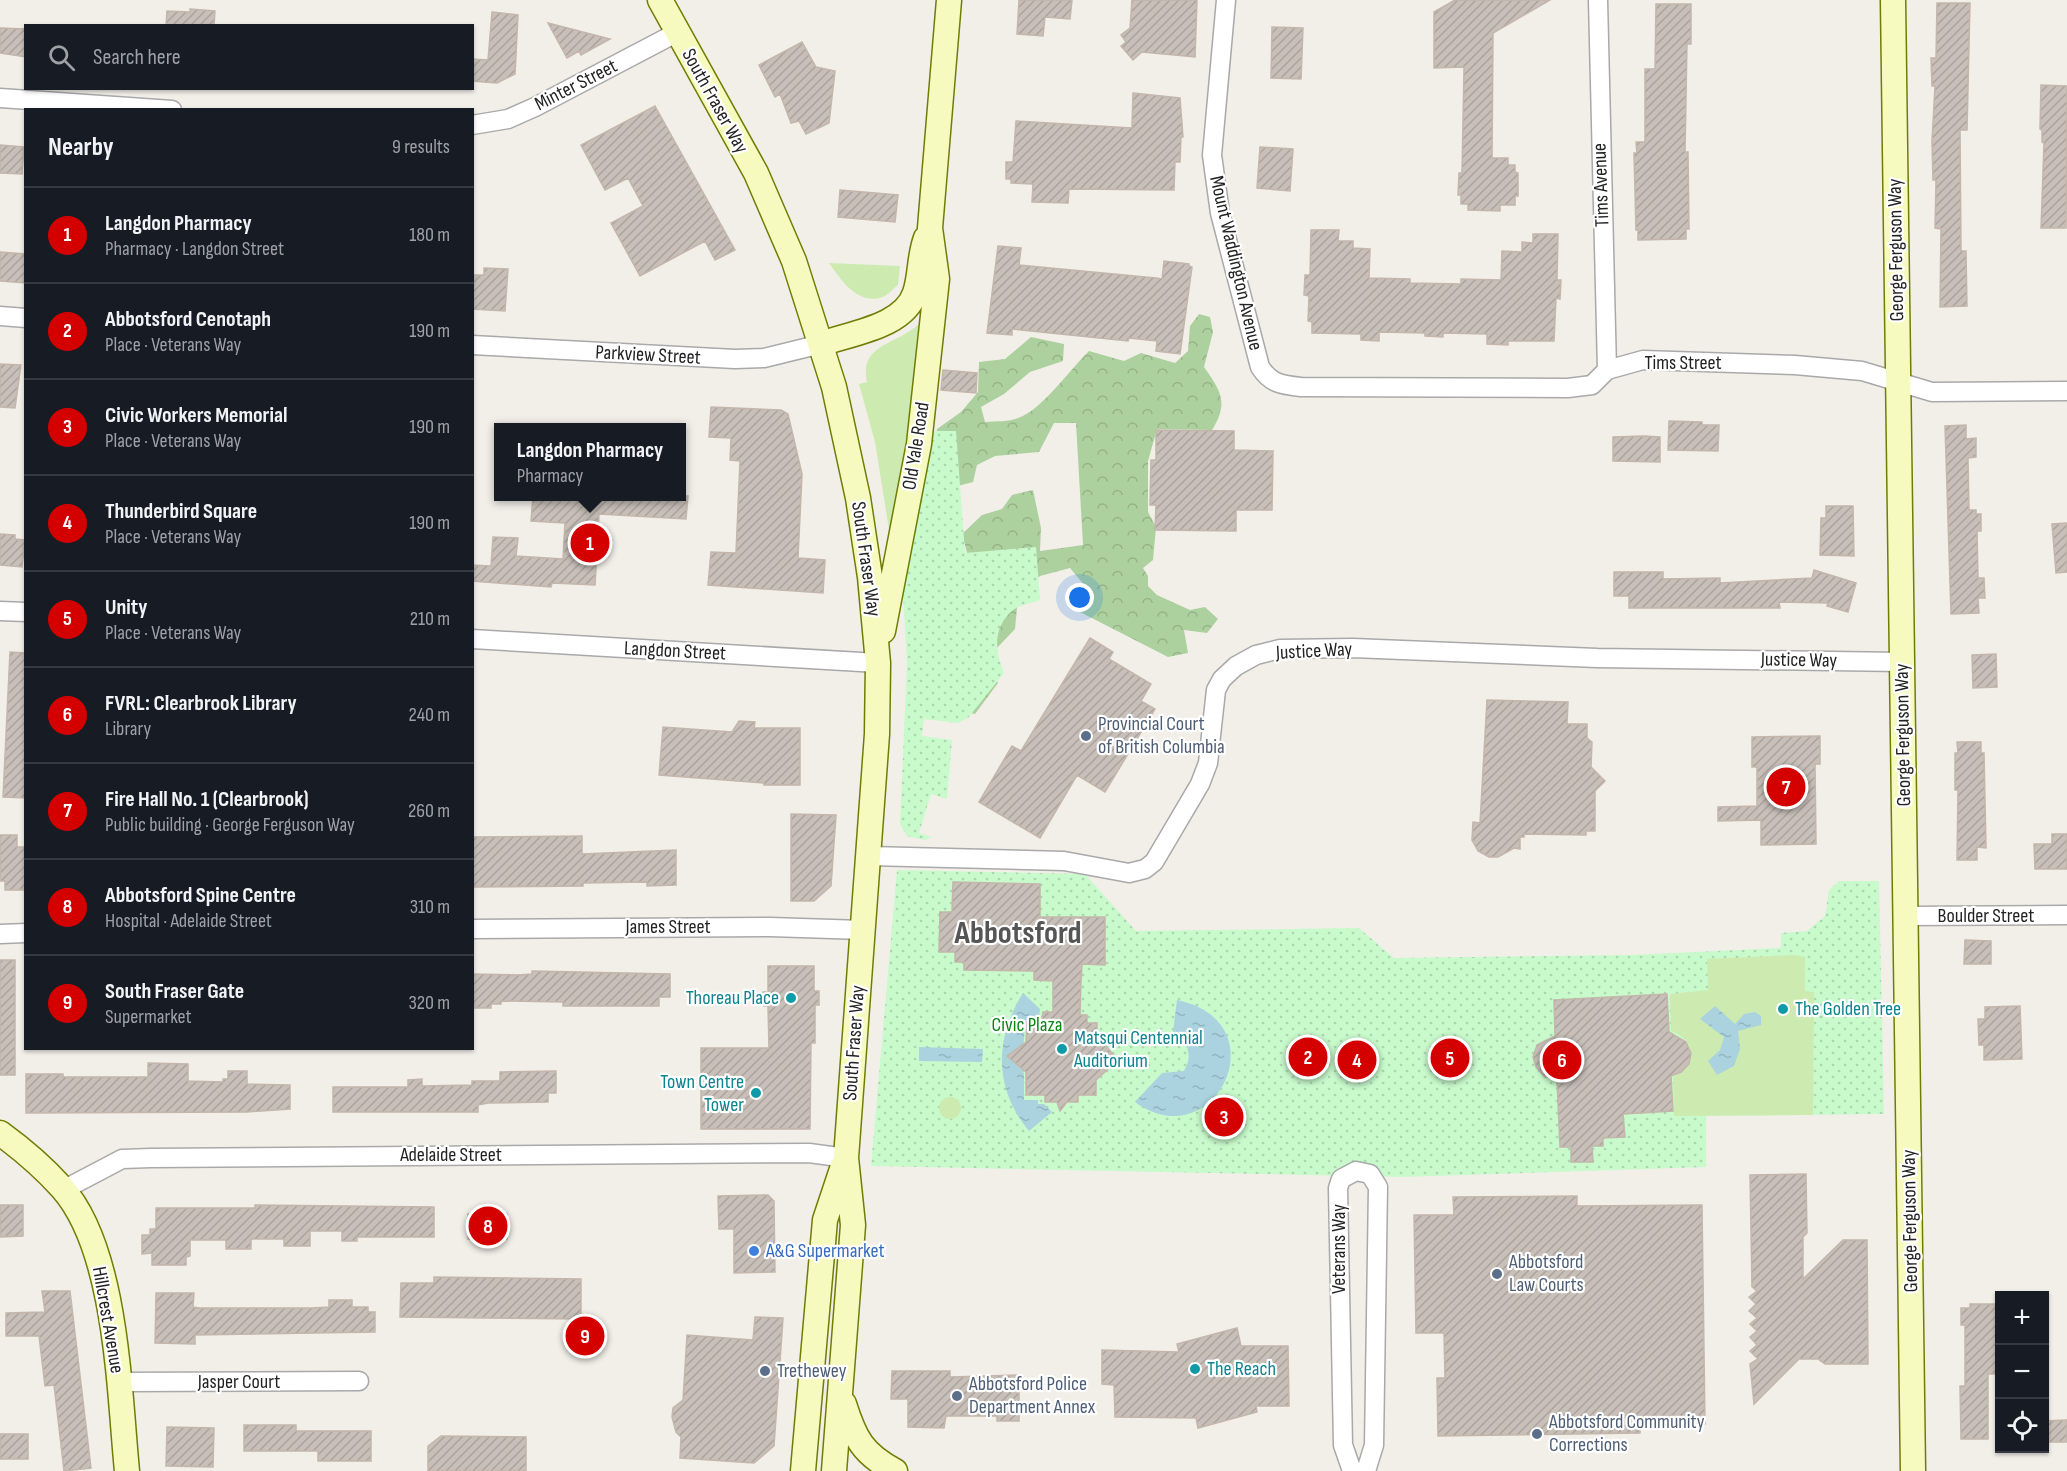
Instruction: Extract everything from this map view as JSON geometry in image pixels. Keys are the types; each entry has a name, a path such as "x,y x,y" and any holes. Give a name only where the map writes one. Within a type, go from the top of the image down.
{"main road":[{"name":"South Fraser Way","path":"660,0 766,194 804,286 846,436 870,577 878,663 877,734 846,1158 853,1225 834,1471"},
{"name":"Old Yale Road","path":"878,663 919,444 937,279 930,228 949,0"},
{"name":"George Ferguson Way","path":"1893,0 1913,1471"},
{"name":"Old Yale Road","path":"821,344 894,319 907,308 915,293 922,248 930,228"},
{"name":"Hillcrest Avenue","path":"0,1133 63,1190 88,1232 104,1275 127,1471"},
{"name":"South Fraser Way","path":"803,1471 825,1220 846,1158"},
{"path":"841,1396 852,1428 862,1447 877,1461 895,1471"}],"street":[{"name":"Mount Waddington Avenue","path":"1226,0 1212,155 1220,213 1260,368 1268,380"},
{"name":"Tims Avenue","path":"1598,0 1607,370"},
{"name":"Minter Street","path":"474,125 508,119 535,107 676,33"},
{"path":"0,98 143,108"},
{"path":"0,316 24,318"},
{"name":"Parkview Street","path":"474,345 744,359 786,354 821,344"},
{"name":"Tims Street","path":"1268,380 1281,385 1301,387 1568,388 1592,385 1607,370 1643,360 1795,365 1862,371 1932,392 2067,391"},
{"path":"0,611 24,612"},
{"name":"Langdon Street","path":"474,639 878,663"},
{"name":"Justice Way","path":"868,856 1064,861 1129,873 1145,869 1154,862 1200,784 1212,743 1216,690 1222,679 1236,666 1256,655 1280,649 1353,648 1597,658 1902,662"},
{"name":"Boulder Street","path":"1905,916 2067,915"},
{"name":"James Street","path":"474,929 770,927 863,930"},
{"path":"0,934 24,933"},
{"name":"Adelaide Street","path":"63,1190 122,1159 809,1153 846,1158"},
{"name":"Veterans Way","path":"1352,1471 1343,1445 1338,1188 1341,1179 1356,1171 1370,1174 1376,1179 1378,1187 1374,1445 1366,1471"},
{"name":"Jasper Court","path":"118,1382 359,1382"}],"green space":[{"path":"829,263 900,266 898,285 883,297 866,298 851,290"},
{"path":"1199,314 1210,317 1213,332 1204,367 1221,397 1220,412 1212,430 1157,429 1148,461 1148,512 1156,527 1153,560 1143,568 1148,576 1148,586 1157,595 1190,610 1205,607 1218,619 1207,633 1184,630 1188,653 1168,657 1080,612 1073,595 1083,593 1085,586 1070,568 1040,576 1018,597 1015,629 997,648 994,674 998,683 975,714 956,709 970,564 962,534 982,515 1002,509 1012,495 1033,490 1041,528 1040,551 1083,545 1076,423 1054,423 1039,452 995,456 977,465 973,482 958,486 932,467 937,429 961,412 978,392 979,362 1005,359 1031,337 1064,344 1063,361 1030,372 1004,394 981,407 985,422 1011,420 1027,414 1046,398 1089,351 1124,361 1141,353 1175,363 1188,351 1190,326"},
{"path":"925,319 913,442 891,542 875,442 859,384 867,382 867,363 870,356"},
{"path":"931,431 956,431 965,553 1036,547 1040,600 1016,608 1001,624 997,648 1004,673 968,718 958,723 924,719 922,736 952,740 947,799 931,794 919,833 931,837 925,840 907,836 900,824 907,663 903,592"},
{"name":"Civic Plaza","path":"897,870 1085,874 1136,931 1359,928 1394,958 1632,955 1781,948 1781,933 1807,931 1825,916 1829,890 1839,881 1879,881 1884,1114 1706,1116 1706,1167 1403,1177 871,1166"},
{"path":"1794,955 1805,957 1805,991 1814,992 1813,1115 1674,1116 1673,1077 1687,1067 1691,1053 1686,1040 1671,1031 1670,994 1708,990 1707,959"},
{"path":"950,1097 958,1100 961,1108 958,1116 950,1119 942,1116 939,1108 942,1100"}],"water":[{"path":"1023,993 1040,1009 1039,1020 1025,1020 1022,1072 1024,1073 1024,1100 1038,1100 1038,1104 1044,1104 1052,1112 1029,1131 1009,1098 1002,1064 1007,1028 1013,1010"},
{"path":"1177,1000 1209,1013 1226,1033 1231,1057 1225,1081 1211,1101 1190,1114 1164,1115 1135,1102 1162,1073 1184,1071 1187,1065 1189,1057 1187,1047 1172,1040"},
{"path":"1715,1006 1735,1024 1744,1014 1755,1012 1761,1016 1761,1025 1738,1031 1740,1049 1734,1066 1717,1075 1708,1061 1720,1050 1724,1037 1700,1019"},
{"path":"919,1047 983,1049 982,1062 919,1061"}],"building":[{"path":"1019,0 1072,0 1070,19 1045,17 1043,36 1017,34"},
{"path":"1132,0 1197,0 1195,57 1142,52 1133,60 1121,46 1126,42 1121,35 1130,28"},
{"path":"1455,0 1550,0 1493,33 1492,158 1508,158 1508,165 1515,165 1515,172 1518,173 1518,196 1515,196 1515,205 1500,205 1500,211 1468,210 1468,204 1461,204 1461,195 1458,195 1459,173 1462,173 1464,67 1434,68 1434,12"},
{"path":"1937,3 1970,3 1967,130 1960,130 1961,251 1966,251 1967,306 1940,307 1941,229 1935,228 1936,180 1933,180 1932,141 1935,86 1932,86 1931,58 1936,58"},
{"path":"1656,4 1691,4 1691,44 1687,44 1685,152 1688,152 1689,229 1686,229 1686,239 1638,240 1638,230 1636,230 1634,153 1637,153 1636,142 1645,142 1645,69 1655,69"},
{"path":"190,9 215,11 214,24 166,24 167,11 190,12"},
{"path":"492,12 518,15 515,74 497,83 474,81 474,59 488,60"},
{"path":"548,23 610,39 581,55 579,51 567,58"},
{"path":"1272,27 1303,28 1301,79 1271,78"},
{"path":"0,28 24,29 24,57 0,53"},
{"path":"802,42 816,67 835,71 829,123 806,134 799,121 791,123 780,94 775,97 759,65"},
{"path":"2041,85 2067,86 2066,228 2041,228 2044,143 2040,129"},
{"path":"1133,93 1180,98 1183,137 1181,137 1180,162 1175,162 1174,190 1069,189 1068,203 1032,202 1033,184 1011,183 1011,179 1006,179 1006,162 1013,162 1016,121 1132,128"},
{"path":"655,106 735,250 715,260 705,241 640,276 611,223 643,206 628,178 605,190 581,145"},
{"path":"0,145 24,147 22,174 0,173"},
{"path":"1260,147 1293,149 1290,191 1257,188"},
{"path":"840,190 898,195 895,222 838,217"},
{"path":"1311,230 1339,230 1338,241 1353,241 1353,248 1370,249 1369,278 1410,279 1410,283 1461,284 1461,279 1501,280 1502,251 1522,252 1522,242 1533,243 1533,234 1558,234 1557,280 1561,280 1560,299 1556,298 1554,341 1508,341 1508,345 1487,344 1487,334 1443,333 1443,337 1425,336 1425,333 1379,332 1379,341 1361,340 1361,334 1312,333 1312,322 1308,321 1309,296 1304,295 1305,275 1310,275"},
{"path":"998,246 1021,248 1019,265 1162,279 1164,261 1189,264 1192,267 1180,354 1156,351 1157,341 1129,338 1128,341 1012,329 1012,335 987,333"},
{"path":"0,252 24,254 24,283 0,281"},
{"path":"484,268 508,269 505,311 474,309 474,275 484,275"},
{"path":"0,364 21,365 15,408 0,407"},
{"path":"943,370 977,373 976,393 941,390"},
{"path":"711,407 781,410 788,414 802,474 798,558 825,560 823,593 708,585 711,552 736,553 740,461 730,460 731,438 709,437"},
{"path":"1669,421 1719,425 1718,451 1668,450"},
{"path":"1966,425 1966,439 1976,438 1976,457 1968,458 1969,510 1976,510 1976,514 1981,514 1981,531 1977,531 1978,578 1984,578 1985,598 1978,598 1979,613 1951,614 1945,426"},
{"path":"1156,430 1234,431 1234,450 1273,451 1272,510 1236,510 1236,531 1155,530 1156,505 1150,505 1151,460 1156,460"},
{"path":"1613,437 1660,437 1660,462 1613,461"},
{"path":"686,496 688,496 686,519 599,514 595,585 552,583 551,587 474,581 474,565 491,566 493,537 518,538 516,556 563,559 565,523 531,521 533,501 686,501"},
{"path":"1826,506 1853,506 1854,556 1820,555 1821,518 1826,518"},
{"path":"2067,523 2067,572 2056,573 2052,524"},
{"path":"0,534 15,535 15,539 24,540 22,567 0,565"},
{"path":"1814,570 1856,583 1848,612 1827,606 1828,603 1779,602 1780,608 1629,608 1629,596 1614,596 1614,572 1663,572 1663,579 1720,578 1720,583 1812,578"},
{"name":"Provincial Court of British Columbia","path":"1090,638 1113,652 1109,659 1151,684 1141,701 1155,709 1105,792 1077,775 1040,838 979,802 1012,746 1021,751"},
{"path":"10,652 24,653 24,798 3,797"},
{"path":"1996,654 1997,687 1973,688 1972,655"},
{"path":"1487,700 1568,702 1567,724 1587,724 1587,738 1592,742 1591,767 1605,781 1595,791 1595,831 1586,831 1586,835 1524,834 1524,837 1520,837 1520,849 1514,848 1498,857 1489,857 1478,851 1472,840 1473,822 1480,823"},
{"path":"739,721 755,722 754,728 800,728 800,785 764,785 764,783 659,775 663,727 732,732"},
{"path":"1820,736 1820,764 1815,764 1816,844 1761,845 1761,820 1718,821 1718,807 1757,806 1757,767 1752,767 1752,737"},
{"path":"1957,742 1981,742 1981,753 1984,753 1986,848 1977,847 1977,860 1957,860 1958,790 1955,790 1955,753 1958,753"},
{"path":"791,814 836,815 831,886 814,901 791,901"},
{"path":"2052,834 2067,834 2067,869 2035,869 2034,844 2052,844"},
{"path":"0,835 17,835 17,847 24,847 24,890 5,890 5,881 0,881"},
{"path":"582,836 582,854 676,850 676,885 647,886 647,882 583,883 583,886 474,887 474,837"},
{"path":"953,882 1040,884 1040,917 1105,917 1105,965 1082,964 1081,981 1080,1015 1087,1015 1087,1023 1097,1023 1097,1036 1118,1060 1096,1080 1096,1095 1078,1095 1078,1102 1067,1102 1060,1111 1057,1102 1045,1102 1045,1095 1026,1095 1026,1072 1007,1056 1026,1042 1027,1021 1042,1022 1043,1012 1053,1012 1053,981 1034,980 1034,971 964,970 964,962 955,962 955,952 939,952 940,912 952,912"},
{"path":"1965,940 1991,941 1991,964 1964,964"},
{"path":"0,960 15,960 15,1075 0,1075"},
{"name":"Town Centre Tower","path":"768,966 814,966 814,991 819,991 819,1005 815,1005 815,1043 811,1043 810,1129 701,1129 701,1048 769,1048 768,1006 764,1006 763,992 768,992"},
{"path":"532,971 670,974 670,997 659,997 659,1006 563,1006 563,1002 501,1001 501,1004 491,1004 491,1008 474,1008 474,974 532,974"},
{"path":"1667,994 1669,1032 1686,1042 1691,1053 1689,1064 1681,1072 1671,1076 1673,1111 1623,1114 1625,1137 1603,1138 1603,1146 1592,1146 1593,1162 1571,1162 1571,1147 1560,1147 1557,1080 1544,1076 1536,1067 1533,1057 1537,1045 1555,1036 1554,1000"},
{"path":"2020,1006 2022,1059 1984,1060 1984,1045 1979,1045 1978,1019 1985,1019 1985,1007"},
{"path":"148,1063 188,1064 188,1081 223,1082 223,1079 228,1079 228,1071 247,1071 247,1084 290,1085 290,1109 247,1112 26,1113 26,1074 63,1074 63,1077 148,1077"},
{"path":"556,1071 556,1093 548,1093 548,1102 488,1103 478,1105 478,1112 333,1112 333,1087 408,1087 408,1080 422,1079 422,1086 472,1085 472,1081 500,1081 500,1072"},
{"path":"1806,1174 1807,1233 1803,1237 1803,1279 1843,1240 1867,1240 1868,1364 1825,1364 1818,1359 1799,1359 1754,1404 1750,1364 1758,1359 1750,1351 1757,1345 1750,1337 1757,1331 1750,1324 1757,1318 1749,1311 1756,1304 1749,1297 1757,1291 1752,1287 1750,1175"},
{"name":"A&G Supermarket","path":"768,1195 774,1201 775,1272 734,1273 734,1229 719,1229 718,1196"},
{"path":"1577,1196 1577,1206 1702,1205 1705,1424 1640,1426 1640,1433 1438,1436 1437,1378 1445,1378 1444,1333 1416,1333 1414,1215 1454,1215 1453,1197"},
{"path":"0,1205 23,1205 23,1236 0,1237"},
{"path":"255,1205 434,1207 434,1237 357,1237 357,1241 342,1241 342,1231 310,1231 310,1246 284,1246 284,1239 251,1239 251,1249 226,1249 226,1240 190,1240 190,1256 186,1257 186,1265 152,1265 152,1253 142,1254 142,1235 150,1235 150,1229 156,1229 156,1208 255,1208"},
{"path":"468,1214 507,1214 507,1239 468,1239"},
{"path":"434,1277 581,1279 581,1319 400,1317 401,1283 434,1283"},
{"path":"42,1291 70,1291 91,1468 64,1471 54,1385 45,1386 39,1336 6,1336 6,1313 45,1312"},
{"path":"156,1293 194,1293 193,1307 200,1308 312,1308 329,1307 329,1300 352,1300 352,1307 368,1307 368,1312 375,1312 375,1332 195,1335 195,1344 155,1343"},
{"path":"1970,1304 1995,1304 1995,1374 1988,1374 1988,1439 1961,1439 1960,1386 1965,1386 1965,1325 1961,1325 1961,1308 1970,1308"},
{"path":"755,1317 783,1318 774,1446 754,1463 680,1458 681,1437 676,1432 672,1417 673,1408 683,1400 687,1335 753,1340"},
{"name":"The Reach","path":"1237,1328 1241,1346 1288,1346 1289,1406 1256,1406 1257,1412 1198,1428 1196,1418 1115,1417 1114,1385 1102,1384 1102,1350 1179,1352 1177,1344"},
{"name":"Abbotsford Police Department Annex","path":"892,1371 950,1371 950,1377 1019,1375 1019,1421 997,1421 997,1416 946,1416 944,1428 908,1427 908,1399 891,1399"},
{"path":"2067,1420 2067,1442 2049,1442 2049,1421"},
{"path":"244,1425 296,1425 296,1431 371,1431 371,1461 318,1461 318,1451 244,1451"},
{"path":"167,1427 214,1428 213,1467 166,1466"},
{"path":"0,1434 28,1434 28,1459 0,1459"},
{"path":"441,1436 526,1437 526,1471 428,1471 428,1446"}],"place":[{"name":"Langdon Pharmacy","path":"590,543"},
{"name":"Provincial Court of British Columbia","path":"1086,736"},
{"name":"Fire Hall No. 1 (Clearbrook)","path":"1786,787"},
{"name":"Thoreau Place","path":"791,998"},
{"name":"The Golden Tree","path":"1783,1009"},
{"name":"Matsqui Centennial Auditorium","path":"1062,1049"},
{"name":"Abbotsford Cenotaph","path":"1308,1057"},
{"name":"Unity","path":"1450,1058"},
{"name":"Thunderbird Square","path":"1357,1060"},
{"name":"FVRL: Clearbrook Library","path":"1562,1060"},
{"name":"Town Centre Tower","path":"756,1093"},
{"name":"Civic Workers Memorial","path":"1224,1117"},
{"name":"Abbotsford Spine Centre","path":"488,1226"},
{"name":"A&G Supermarket","path":"754,1251"},
{"name":"Abbotsford Law Courts","path":"1497,1274"},
{"name":"South Fraser Gate","path":"585,1336"},
{"name":"The Reach","path":"1195,1369"},
{"name":"Trethewey","path":"765,1371"},
{"name":"Abbotsford Police Department Annex","path":"957,1396"},
{"name":"Abbotsford Community Corrections","path":"1537,1434"}],"district":[{"name":"Abbotsford","path":"1018,933"}]}
